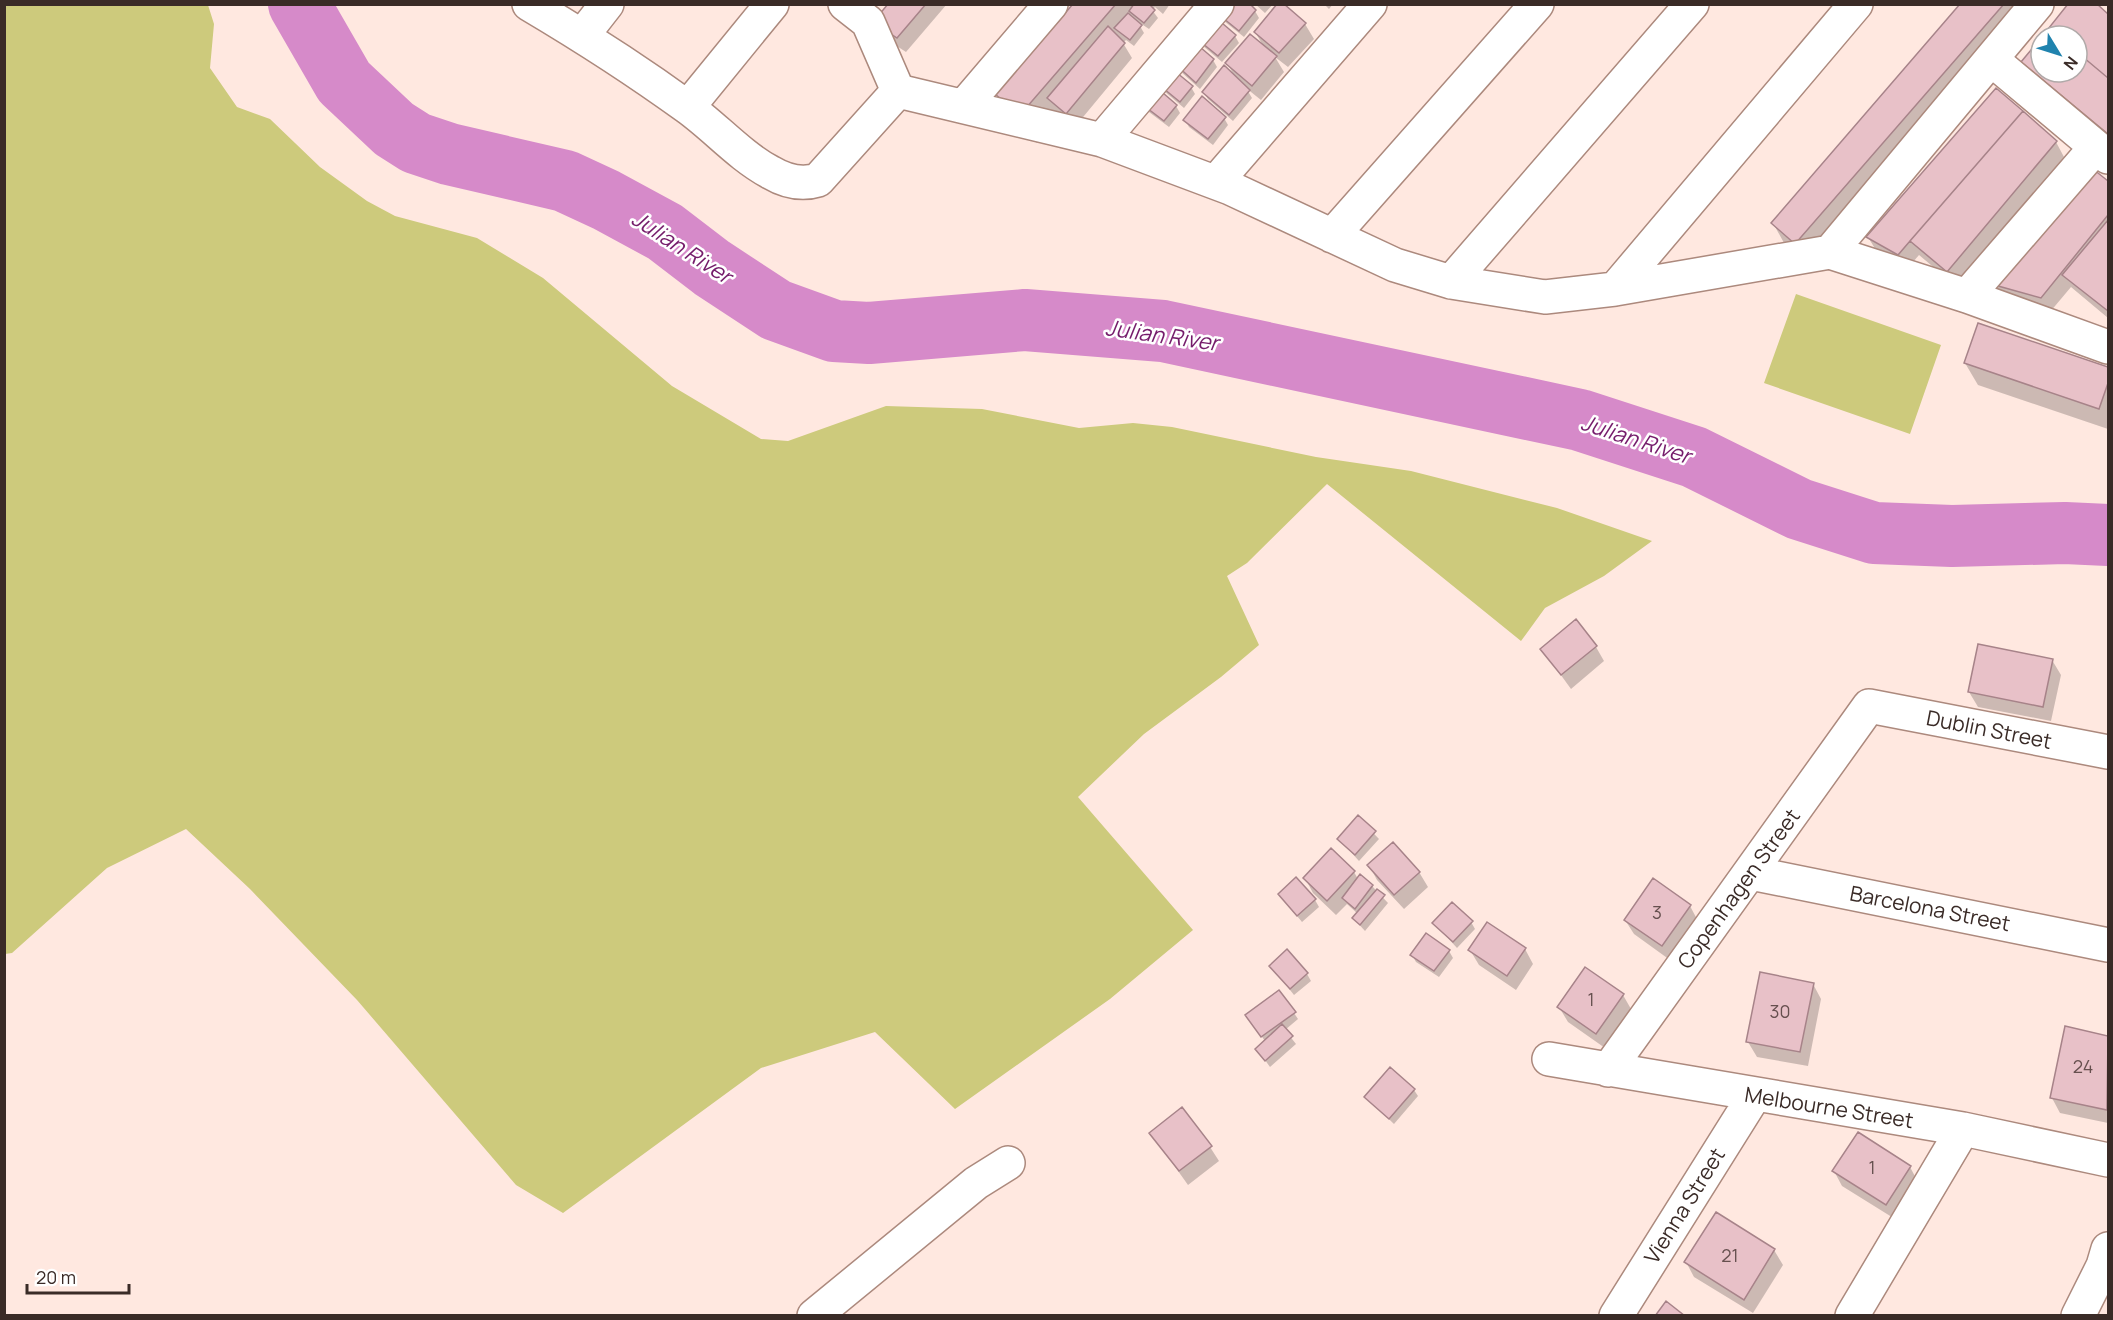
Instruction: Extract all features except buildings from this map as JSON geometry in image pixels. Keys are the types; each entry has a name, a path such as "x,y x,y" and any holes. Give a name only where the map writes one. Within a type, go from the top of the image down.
{"street":[{"path":"529,4 582,36 688,107 768,171 785,180 807,183 818,180 898,91"},
{"path":"582,36 607,4"},
{"path":"688,107 772,4"},
{"path":"964,106 1051,4"},
{"path":"1102,140 1217,4"},
{"path":"1216,182 1370,4"},
{"path":"1332,236 1537,4"},
{"path":"1451,282 1692,4"},
{"path":"1615,289 1856,4"},
{"path":"1830,252 2037,4"},
{"path":"865,10 898,91"},
{"path":"1967,296 2102,152 1991,59"},
{"path":"898,91 1102,140 1216,182 1395,265 1451,282 1545,297 1615,289 1830,252 1967,296 2109,347"},
{"name":"Dublin Street","path":"1869,706 2109,752"},
{"name":"Copenhagen Street","path":"1608,1070 1869,706"},
{"name":"Barcelona Street","path":"1751,873 2109,945"},
{"name":"Melbourne Street","path":"1549,1059 1754,1096 1963,1130 2109,1160"},
{"name":"Vienna Street","path":"1616,1316 1754,1096"},
{"path":"1852,1316 1963,1130"},
{"path":"814,1316 976,1183 1008,1163"},
{"path":"2078,1316 2109,1249"}],"shaded area":[{"path":"4,5 208,5 214,24 210,68 237,107 270,119 320,167 367,201 395,216 477,238 543,278 672,386 761,439 788,441 886,406 982,409 1079,428 1133,423 1172,427 1316,457 1411,471 1557,508 1652,541 1604,576 1545,608 1521,641 1327,484 1247,563 1227,576 1259,645 1221,677 1144,734 1078,797 1193,930 1110,999 955,1109 875,1032 761,1068 563,1213 516,1185 357,1000 250,889 186,829 107,868 12,953 5,954"},
{"path":"1796,294 1941,345 1910,434 1764,383"}],"waterway":[{"name":"Julian River","path":"299,4 344,82 394,129 416,143 449,154 565,181 665,232 712,268 776,310 834,331 869,333 1025,320 1163,331 1580,420 1694,457 1799,509 1874,533 1952,536 2065,533 2108,535"}]}
